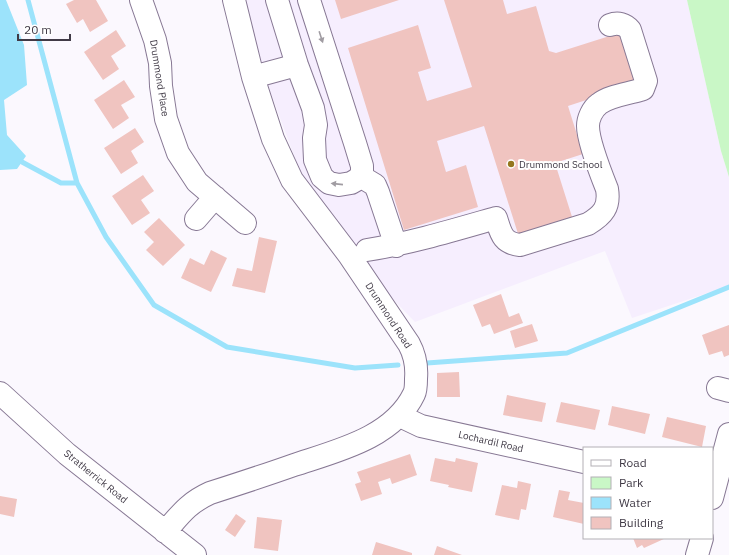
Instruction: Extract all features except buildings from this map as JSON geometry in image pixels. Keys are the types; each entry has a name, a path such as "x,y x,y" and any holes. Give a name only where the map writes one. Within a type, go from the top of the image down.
{"street":[{"name":"Drummond Place","path":"141,0 155,40 160,63 161,86 166,119 178,153 197,182 245,223"},
{"name":"Drummond Road","path":"165,532 188,505 198,498 329,454 363,440 382,430 400,416 415,393 416,367 414,353 349,255 292,180 273,139 253,77 234,0"},
{"path":"277,0 297,65 313,108 316,125 314,138 315,160 322,177 329,183 339,185 351,183 360,176 362,166 309,0"},
{"path":"367,250 396,246 496,218 502,235 507,241 520,245 588,224 601,213 606,206 608,198 607,189 589,135 589,121 594,110 599,104 640,90 643,88 646,81 630,30 627,26 623,25 610,25"},
{"path":"253,77 297,65"},
{"path":"360,176 374,185 378,192 396,246"},
{"path":"196,219 215,198"},
{"name":"Stratherrick Road","path":"0,393 67,454 195,555"},
{"name":"Lochardil Road","path":"400,416 421,426 583,462"},
{"path":"717,493 729,434"},
{"path":"697,555 702,539"}],"shaded area":[{"name":"Drummond School","path":"246,0 687,0 721,151 729,177 729,286 632,318 605,251 415,322 387,293 302,177 264,75"}],"green space":[{"path":"687,0 729,0 729,177 721,151"}],"water":[{"path":"0,0 6,0 24,45 27,85 4,100 7,135 26,156 17,169 0,170"}],"waterway":[{"path":"28,0 77,183 106,237 154,305 227,347 355,368 398,365"},
{"path":"22,162 61,183 77,183"},
{"path":"427,363 567,353 729,287"}],"place":[{"name":"Drummond School","path":"511,164"}]}
